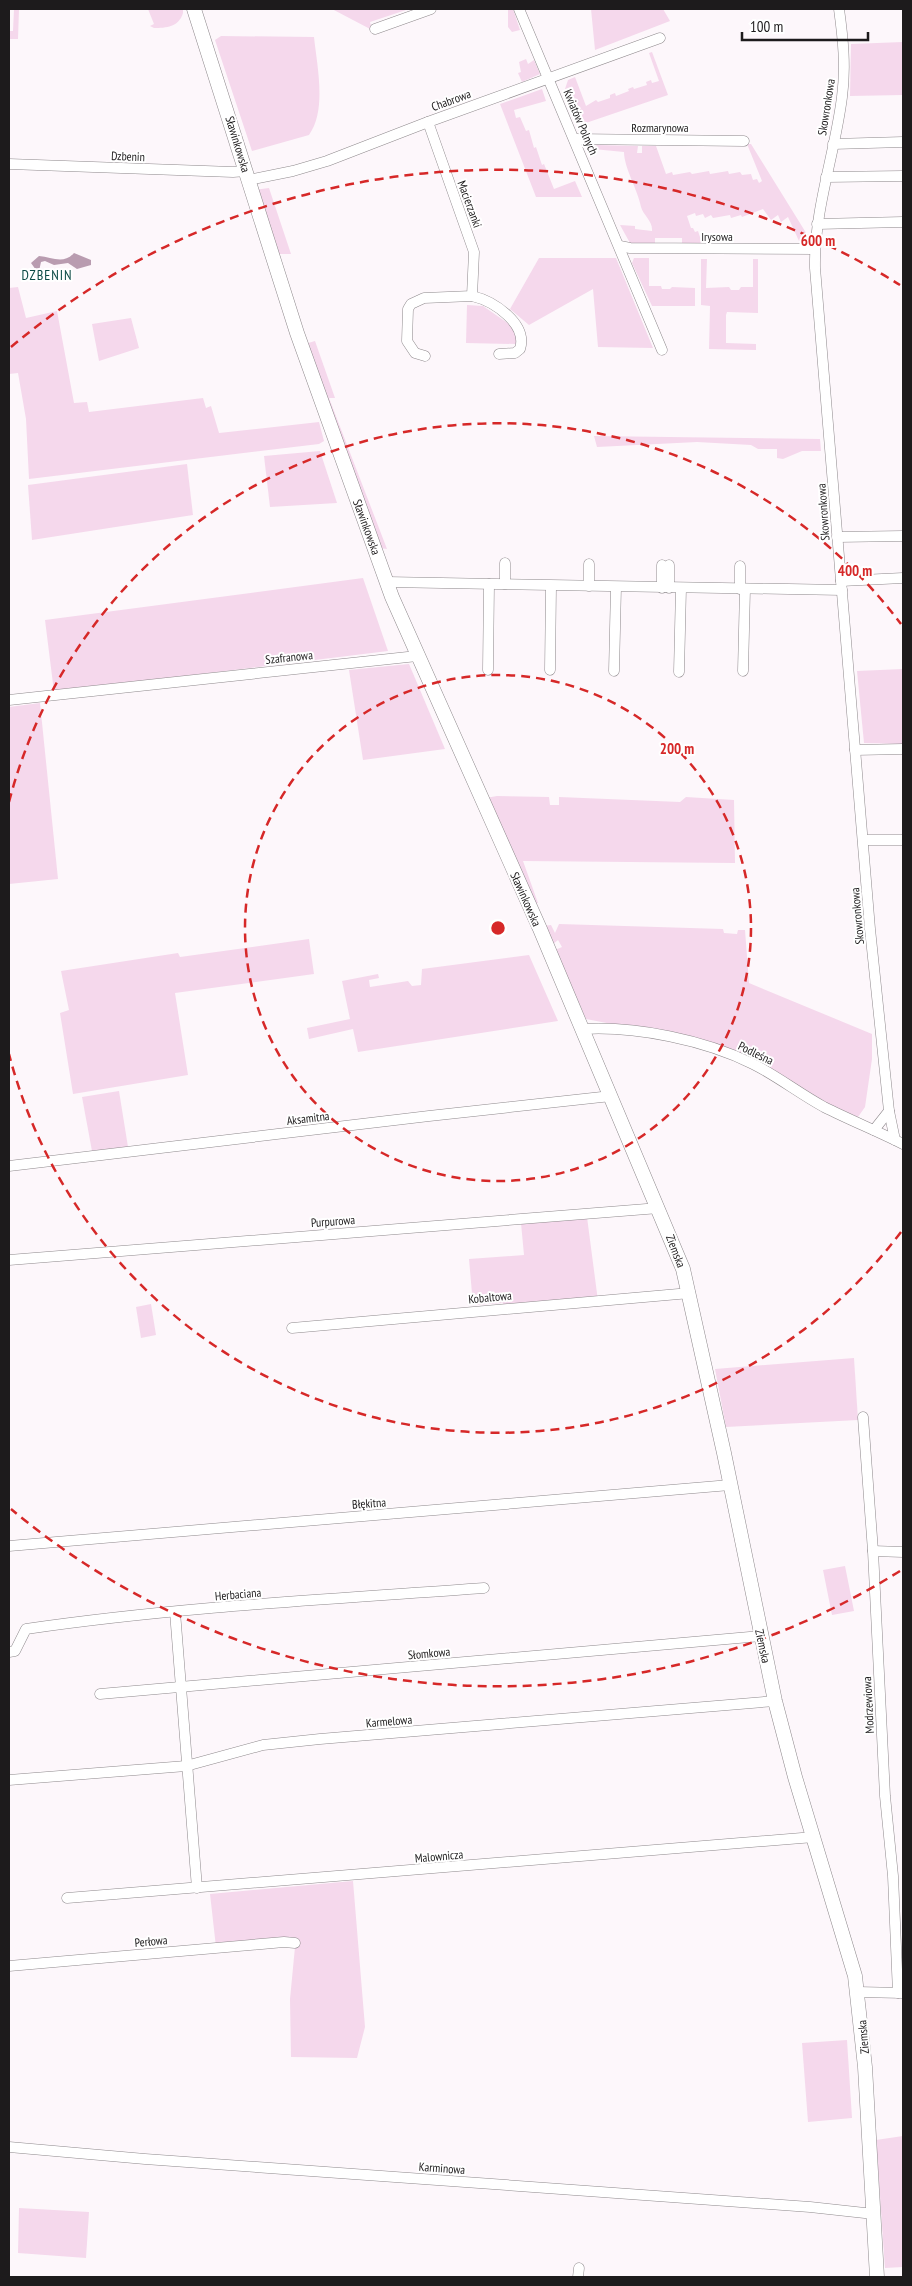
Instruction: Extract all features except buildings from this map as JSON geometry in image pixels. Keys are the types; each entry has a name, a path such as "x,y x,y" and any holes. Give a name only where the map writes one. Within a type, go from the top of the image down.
{"street":[{"name":"Sławinkowska","path":"194,9 297,333 387,582 417,656 481,796 583,1029"},
{"path":"375,29 432,9"},
{"name":"Kwiatów Polnych","path":"519,9 662,350"},
{"name":"Skowronkowa","path":"839,9 844,42 844,73 842,97 817,224 815,249 817,305 863,840 889,1111 899,1142"},
{"name":"Chabrowa","path":"248,175 309,166 660,38"},
{"name":"Macierzanki","path":"428,122 474,252 472,296"},
{"name":"Rozmarynowa","path":"575,139 744,141"},
{"path":"833,144 903,142"},
{"name":"Dzbenin","path":"9,164 234,172 248,175"},
{"path":"826,177 903,176"},
{"path":"817,224 903,222"},
{"name":"Irysowa","path":"620,246 630,248 815,249"},
{"path":"426,356 415,353 406,341 408,309 411,304 424,298 472,296 486,301 514,321 522,333 520,349 515,353 499,354"},
{"path":"837,538 903,536"},
{"path":"508,563 508,585"},
{"path":"586,564 586,586"},
{"path":"665,565 665,588"},
{"path":"740,566 743,671"},
{"path":"387,582 742,589 841,586 903,578"},
{"path":"488,670 489,584"},
{"path":"550,670 551,586"},
{"path":"614,671 616,587"},
{"path":"679,672 681,588"},
{"name":"Szafranowa","path":"9,700 417,656"},
{"path":"855,750 903,749"},
{"path":"863,840 903,840"},
{"name":"Ziemska","path":"583,1029 678,1252 690,1293 775,1701 849,1950 858,1992 865,2067 877,2277"},
{"name":"Podleśna","path":"583,1029 642,1032 727,1053 752,1064 824,1107 899,1142"},
{"name":"Aksamitna","path":"9,1166 611,1096"},
{"path":"874,1130 889,1111"},
{"name":"Purpurowa","path":"9,1260 660,1208"},
{"name":"Kobaltowa","path":"292,1328 690,1293"},
{"name":"Modrzewiowa","path":"863,1417 873,1551 885,1796 901,1993"},
{"name":"Błękitna","path":"9,1546 730,1485"},
{"path":"873,1551 903,1552"},
{"name":"Herbaciana","path":"9,1652 15,1651 26,1629 67,1623 175,1612 484,1588"},
{"path":"175,1612 196,1888"},
{"name":"Słomkowa","path":"100,1694 761,1636"},
{"name":"Karmelowa","path":"9,1780 186,1766 263,1745 282,1743 775,1701"},
{"name":"Malownicza","path":"67,1898 814,1837"},
{"name":"Perłowa","path":"9,1966 274,1943 295,1943"},
{"path":"858,1992 901,1993"},
{"name":"Karminowa","path":"9,2147 145,2159 810,2207 874,2214"}],"shaded area":[{"path":"14,9 19,9 18,39 9,39 9,31 13,31"},
{"path":"148,9 183,9 183,13 175,24 154,28 150,26 154,24"},
{"path":"332,9 409,9 370,22 372,30"},
{"path":"508,9 513,9 520,30 512,32 508,27"},
{"path":"591,9 663,9 670,21 595,50"},
{"path":"221,36 314,37 319,101 315,125 309,135 252,151 215,40"},
{"path":"903,42 903,95 850,96 851,44"},
{"path":"652,52 668,95 580,125 565,89 568,80 575,77 586,106 596,100 598,102 610,98 610,95 615,93 616,96 629,91 628,89 633,87 634,89 647,85 646,82 651,80 652,83 659,81 649,53"},
{"path":"526,59 528,64 534,60 540,74 522,82 518,73 521,72 519,62"},
{"path":"542,89 546,101 514,110 516,118 520,117 526,131 529,130 534,148 536,147 542,165 544,164 554,189 575,181 582,197 536,197 500,104"},
{"path":"747,144 751,144 808,236 808,241 799,241 788,217 781,222 778,215 771,220 763,209 742,217 741,215 731,218 730,215 713,218 711,215 705,218 703,214 696,216 695,213 687,216 691,228 695,232 698,231 702,243 682,243 682,238 655,238 655,243 630,243 620,225 635,226 635,229 652,231 652,227 641,207 626,165 624,152 593,149 597,145 638,146 637,153 642,153 642,146 656,146 666,174 672,172 673,175 690,172 692,174 709,171 710,174 728,171 729,174 740,172 742,175 751,174 753,180 757,179 759,183 762,181"},
{"path":"269,188 291,254 276,254 254,190"},
{"path":"74,253 91,260 91,265 77,269 68,263 54,265 45,261 41,262 39,271 31,263 39,256 66,259"},
{"path":"539,258 616,258 653,348 598,347 593,289 529,325 510,309"},
{"path":"634,258 649,258 649,286 661,286 662,289 670,289 672,287 695,288 695,306 652,306 632,263"},
{"path":"701,259 707,259 706,288 729,287 731,290 739,290 741,287 753,287 753,259 758,259 758,313 727,312 726,315 726,343 756,344 756,350 709,349 710,306 701,305"},
{"path":"18,287 26,318 57,311 74,403 87,402 89,412 203,398 206,408 211,406 219,433 319,422 324,441 319,444 29,479 26,419 18,373 9,374 9,288"},
{"path":"467,305 483,306 509,324 516,333 516,344 466,343"},
{"path":"131,318 139,348 99,361 92,324"},
{"path":"315,341 335,398 329,398 387,549 380,548 305,344"},
{"path":"594,436 820,439 821,451 802,451 783,459 777,458 777,449 758,449 751,445 697,442 597,447"},
{"path":"320,451 337,503 270,507 264,456"},
{"path":"187,464 193,515 32,540 28,485"},
{"path":"363,578 388,651 54,692 45,620"},
{"path":"409,664 445,749 363,760 349,670"},
{"path":"903,669 903,744 864,743 857,671"},
{"path":"40,703 58,879 9,884 9,707"},
{"path":"497,796 549,797 550,805 559,805 559,797 680,802 686,797 734,800 735,863 523,861 538,903 531,904 486,798"},
{"path":"559,924 723,929 724,933 737,934 738,930 745,930 749,983 872,1034 872,1059 865,1107 858,1117 828,1104 778,1073 643,1030 586,1019 555,950 562,947 558,940 552,945 544,926 551,925 555,933"},
{"path":"309,939 314,974 175,993 188,1075 73,1094 60,1013 69,1010 61,971 178,953 180,957"},
{"path":"529,955 558,1021 358,1052 353,1029 309,1039 307,1028 350,1019 342,981 378,974 379,978 369,980 370,987 408,981 412,986 421,985 422,969"},
{"path":"119,1091 128,1147 92,1151 82,1097"},
{"path":"587,1217 598,1301 504,1308 503,1303 473,1305 469,1259 524,1255 521,1223"},
{"path":"151,1304 156,1335 141,1338 136,1307"},
{"path":"854,1358 858,1420 726,1427 715,1369"},
{"path":"845,1566 854,1611 832,1615 823,1570"},
{"path":"353,1881 365,2027 357,2058 291,2057 290,1999 295,1947 216,1947 210,1894"},
{"path":"847,2040 852,2118 808,2122 802,2043"},
{"path":"903,2136 903,2267 885,2268 876,2140"},
{"path":"19,2208 89,2212 86,2258 18,2253"}],"district":[{"name":"DZBENIN","path":"47,275"}]}
